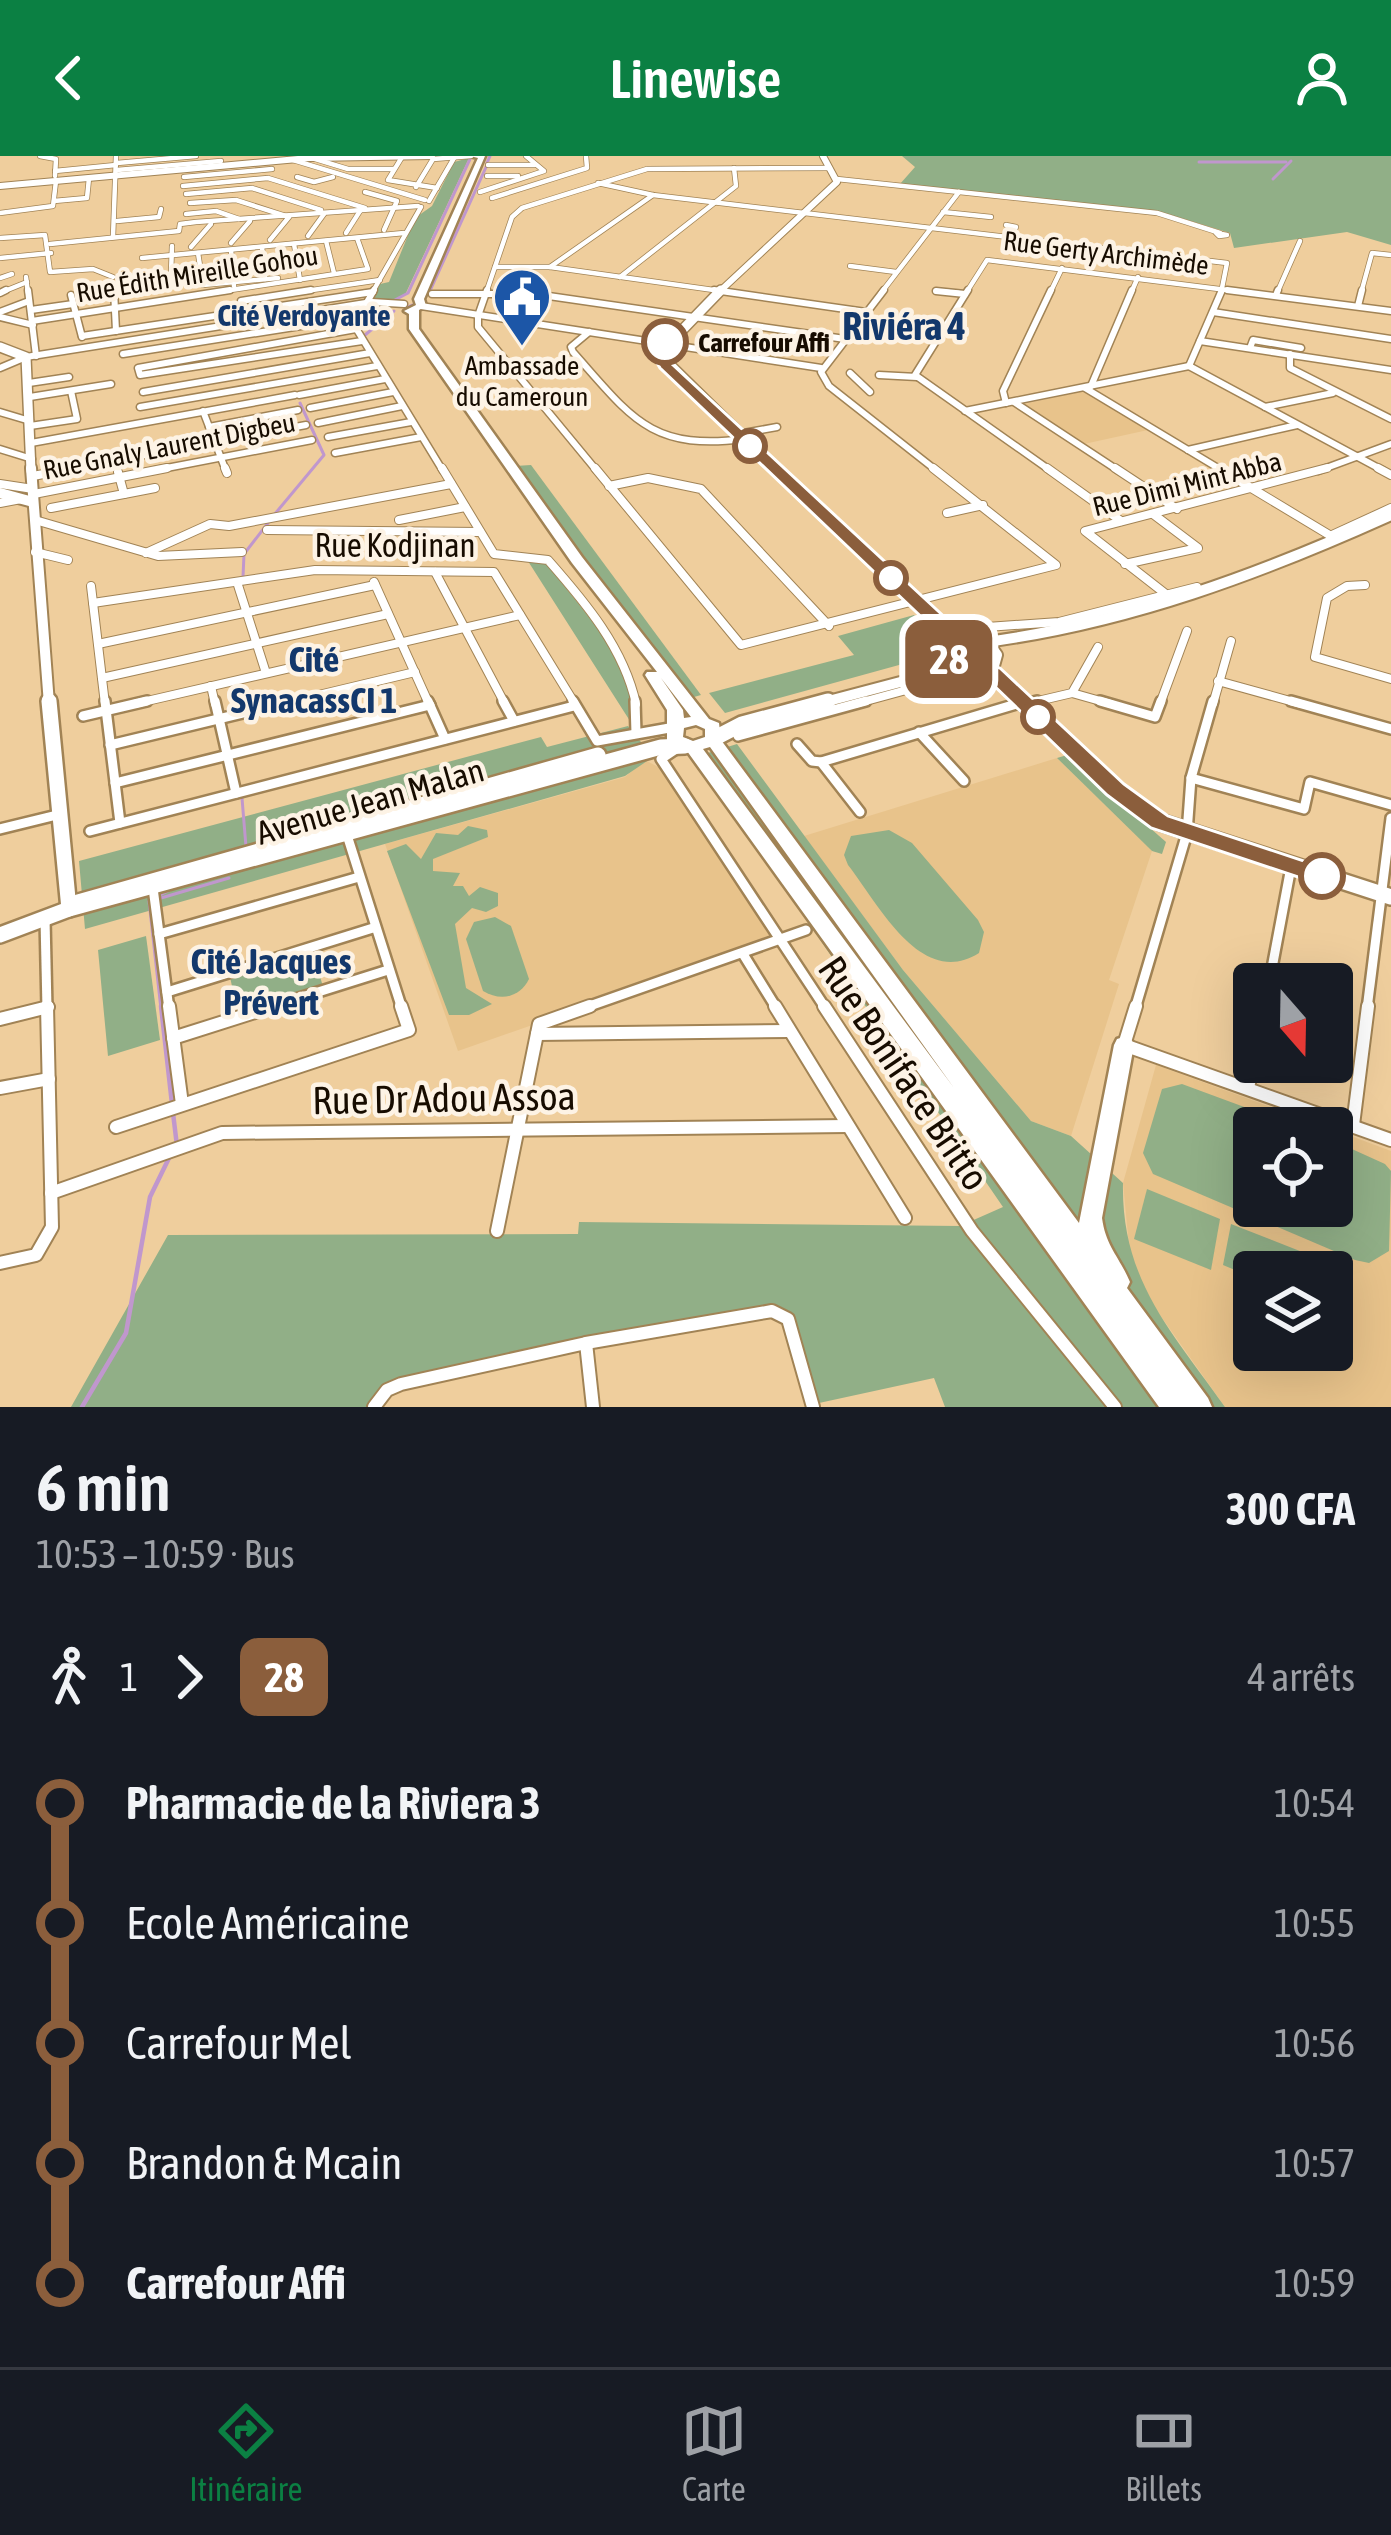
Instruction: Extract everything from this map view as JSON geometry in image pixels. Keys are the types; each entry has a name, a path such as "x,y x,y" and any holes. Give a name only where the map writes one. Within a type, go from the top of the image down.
{"highway":[{"path":"477,158 411,307 405,331 675,710 675,728"},
{"path":"411,307 414,329 428,350 1175,1407"},
{"path":"675,728 700,737 1200,1407"},
{"path":"675,728 700,737"},
{"path":"1124,1045 1096,1162 1090,1234 1200,1407"}],"main road":[{"path":"0,186 88,178 117,166 428,156"},
{"path":"823,156 837,179 664,344 659,354 665,365 944,627 978,642 1024,703 1135,806 1187,833 1387,896"},
{"path":"0,347 31,356 35,552 69,909 0,935"},
{"path":"0,494 32,496"},
{"path":"700,737 896,673 948,649 1071,627 1247,578 1391,515"},
{"path":"700,737 994,664 1247,585 1391,515"},
{"path":"944,627 948,649 969,668"},
{"name":"Avenue Jean Malan","path":"69,909 108,890 675,728"},
{"name":"Avenue Jean Malan","path":"69,909 700,737"}],"street":[{"path":"0,213 52,207 54,157 40,156"},
{"path":"100,156 100,166"},
{"path":"56,171 117,166 141,158 195,156"},
{"path":"480,192 544,172 526,156"},
{"path":"492,198 590,167 586,156"},
{"path":"319,157 348,169 394,169"},
{"path":"402,157 388,180 436,188"},
{"path":"292,158 423,203"},
{"path":"454,158 404,233 356,329 496,556 551,563 627,666 634,689 636,733"},
{"path":"416,187 433,159 535,165"},
{"path":"72,169 73,161"},
{"path":"184,177 222,164 268,162"},
{"path":"113,237 117,166"},
{"path":"286,174 310,167"},
{"path":"620,277 737,184 734,168"},
{"path":"821,368 832,388 1056,565 741,645 478,327 485,293 516,212 646,169 830,168"},
{"path":"297,177 314,182 338,176"},
{"path":"487,176 528,176"},
{"path":"54,201 87,198 88,178"},
{"path":"184,186 268,178 371,210"},
{"path":"837,179 1157,213 1217,235 1213,261"},
{"path":"598,182 653,195 1227,264 1223,287 1189,366"},
{"path":"186,194 252,188 327,213"},
{"path":"364,192 398,202 384,230"},
{"path":"821,368 959,192"},
{"path":"550,267 653,195"},
{"path":"190,203 236,200 289,217"},
{"path":"50,244 423,203"},
{"path":"117,221 159,217 161,209"},
{"path":"186,214 216,211 248,221"},
{"path":"346,233 360,211"},
{"path":"944,212 992,218"},
{"path":"308,236 327,213"},
{"path":"270,240 289,217"},
{"path":"248,221 231,247 234,287 279,369"},
{"path":"191,247 212,224"},
{"path":"1006,225 1016,228 1011,238"},
{"path":"142,258 404,233"},
{"path":"0,238 42,235 50,244 50,272 93,269 113,277"},
{"path":"357,238 368,269"},
{"path":"326,241 334,273"},
{"path":"1276,295 1300,241"},
{"path":"294,244 300,278"},
{"path":"171,273 172,246"},
{"path":"262,247 265,280"},
{"path":"0,258 51,253"},
{"path":"198,253 203,285 234,287 387,268"},
{"path":"1358,307 1372,254 1391,255"},
{"name":"Rue Gerty Archimède","path":"916,377 988,260 1391,311"},
{"path":"850,266 896,272"},
{"path":"495,267 550,267 866,311"},
{"path":"1062,268 1003,391 1010,402 1177,509"},
{"name":"Rue Édith Mireille Gohou","path":"33,323 368,269"},
{"path":"0,278 12,274"},
{"path":"1088,387 1138,277"},
{"path":"0,293 26,280 33,323 31,356"},
{"path":"116,331 116,289 199,280"},
{"path":"241,301 380,280"},
{"path":"936,291 965,294"},
{"path":"82,336 373,292"},
{"path":"432,294 535,294 845,339"},
{"path":"180,299 184,320"},
{"path":"31,310 72,300 85,348"},
{"path":"0,315 29,301"},
{"path":"0,368 31,356 385,302 821,368"},
{"path":"1213,312 1391,339"},
{"path":"0,315 33,323"},
{"path":"123,354 358,317"},
{"path":"167,323 227,473"},
{"path":"356,329 137,368 140,375 187,370 362,339"},
{"path":"589,332 571,347 572,352 651,437 696,446 777,427"},
{"path":"1200,340 1391,370"},
{"path":"1250,348 1253,340 1301,348"},
{"path":"142,392 370,353"},
{"path":"1290,354 1290,368 1391,419"},
{"path":"140,407 377,366"},
{"path":"965,411 1189,366 1391,475"},
{"path":"850,373 870,392"},
{"path":"879,375 916,377 1121,521"},
{"path":"28,382 69,376"},
{"path":"31,443 385,379"},
{"path":"832,388 857,383"},
{"path":"30,397 111,384"},
{"path":"1088,387 1330,535"},
{"path":"0,416 30,424 77,418 71,391"},
{"path":"310,408 393,392"},
{"path":"1265,407 1333,393"},
{"path":"318,423 402,406"},
{"path":"209,427 298,410"},
{"path":"328,437 411,422"},
{"path":"33,476 306,424"},
{"path":"1188,450 1297,425"},
{"path":"335,453 422,437"},
{"name":"Rue Gnaly Laurent Digbeu","path":"0,503 312,440"},
{"name":"Rue Dimi Mint Abba","path":"1165,593 1084,531 1256,491 1391,444"},
{"path":"0,449 32,459"},
{"path":"115,461 124,494"},
{"path":"609,485 651,478 698,487 829,626"},
{"path":"0,484 32,496"},
{"path":"146,554 210,524 229,526 451,484"},
{"path":"51,508 155,488"},
{"path":"947,513 983,506"},
{"path":"399,520 465,507"},
{"path":"1126,564 1198,548 1153,514"},
{"path":"978,642 987,627 1059,622 1264,566 1330,535 1391,515"},
{"path":"34,520 146,554 242,551"},
{"path":"267,530 480,532"},
{"path":"35,552 68,560"},
{"name":"Rue Kodjinan","path":"93,602 316,570 495,572 597,741 675,728"},
{"path":"369,572 445,739"},
{"path":"435,572 514,721"},
{"path":"237,582 266,673"},
{"path":"98,644 375,585"},
{"path":"1365,585 1347,586 1327,598 1315,657 1391,680"},
{"path":"91,586 120,823"},
{"path":"102,678 388,614"},
{"path":"83,716 520,615"},
{"path":"796,744 812,761 821,762 1072,693 1155,717 1187,631"},
{"path":"1231,641 1191,778 1187,833 1124,1045 1302,1107"},
{"path":"1072,693 1098,647"},
{"path":"110,745 415,672"},
{"path":"738,736 944,675"},
{"path":"1218,682 1391,729"},
{"path":"211,686 236,793"},
{"path":"115,783 430,705"},
{"path":"90,831 574,706"},
{"path":"919,732 964,781"},
{"name":"Rue Boniface Britto","path":"700,737 661,759 972,1231 1115,1407"},
{"path":"821,762 860,812"},
{"path":"1191,778 1304,809 1310,782 1391,805"},
{"path":"0,829 62,814"},
{"path":"1391,818 1387,896 1353,1125 1391,1140"},
{"path":"116,1127 409,1030 347,835"},
{"path":"1273,963 1292,867"},
{"path":"159,934 359,877"},
{"path":"153,888 182,1104"},
{"path":"0,1263 23,1261 49,1240 45,918"},
{"path":"167,992 373,928"},
{"path":"497,1231 539,1024 806,930"},
{"path":"743,954 905,1218"},
{"path":"173,1038 388,970"},
{"path":"0,1019 48,1006"},
{"path":"537,1034 788,1031"},
{"path":"0,1088 49,1078"},
{"path":"1248,1088 1249,1083"},
{"name":"Rue Dr Adou Assoa","path":"51,1193 223,1133 847,1126"},
{"path":"374,1407 387,1390 401,1384 586,1342 772,1311 788,1319 813,1407"},
{"path":"586,1342 593,1407"}],"shaded area":[{"path":"1085,391 1148,430 1084,444 1024,404"},
{"path":"1057,758 1152,851 1109,980 1119,984 1071,1136 1031,1121 903,970 804,836"},
{"path":"645,760 660,768 773,941 458,1051 385,844 625,777"},
{"path":"1156,1065 1271,1107 1233,1107 1233,1227 1353,1227 1353,1137 1391,1151 1391,1407 1225,1407 1148,1298 1130,1257 1123,1183"}],"green space":[{"path":"902,156 1391,156 1391,245 1347,232 1234,248 1230,233 1168,214 900,184 915,167"},
{"path":"469,158 405,295 390,301 371,300 380,284 389,282 415,218 432,206 454,162"},
{"path":"531,465 701,695 687,699 515,466"},
{"path":"526,558 547,563 604,637 626,679 630,721"},
{"path":"914,615 940,639 928,657 725,713 709,693 854,655 838,636"},
{"path":"628,726 653,757 625,776 85,929 79,861 541,737 547,747"},
{"path":"737,744 903,970 1031,1121 1071,1136 1123,1183 1125,1217 1140,1277 1169,1329 1225,1407 945,1407 934,1378 819,1403 798,1331 772,1309 389,1381 368,1407 71,1407 168,1235 578,1234 579,1222 960,1226 1003,1207 695,757"},
{"path":"1067,755 1166,842 1162,854 1152,851 1057,758"},
{"path":"468,826 487,830 488,837 433,859 433,871 460,873 453,886 463,886 469,896 480,887 498,893 498,906 486,912 472,908 455,924 466,988 492,1004 469,1015 449,1015 387,851 406,844 421,859 436,833 458,835"},
{"path":"889,830 912,843 978,920 984,932 979,953 958,961 938,960 920,951 873,900 844,855 851,836"},
{"path":"495,917 511,926 529,979 521,990 503,997 483,991 466,939 474,922"},
{"path":"146,936 160,1040 108,1056 98,950"},
{"path":"313,951 323,987 238,1014 230,977"},
{"path":"1182,1084 1244,1107 1233,1107 1233,1208 1153,1174 1143,1153 1162,1089"},
{"path":"1353,1150 1391,1171 1389,1251 1369,1263 1353,1259 1353,1251 1334,1251 1277,1227 1353,1227"},
{"path":"1147,1189 1220,1219 1211,1270 1134,1239"},
{"path":"1231,1224 1300,1251 1233,1251 1233,1269 1223,1265"}],"waterway":[{"path":"487,163 490,156"},
{"path":"393,301 408,293 470,159"},
{"path":"1273,179 1291,161"},
{"path":"1199,162 1286,162"},
{"path":"429,293 487,165"},
{"path":"406,308 413,305"},
{"path":"365,335 394,311"},
{"path":"274,515 324,455 300,403"},
{"path":"243,577 244,554 268,523"},
{"path":"242,798 246,847"},
{"path":"161,898 229,878"},
{"path":"158,896 176,887"},
{"path":"149,901 161,1009"},
{"path":"161,1006 172,1104"},
{"path":"173,1113 177,1146"},
{"path":"82,1407 126,1333 150,1197 169,1158"}],"bus line":[{"name":"28","path":"665,342 659,354 665,365 944,627 946,652 952,662 992,673 1116,790 1160,822 1322,876"}],"place":[{"name":"Carrefour Affi","path":"665,342"},
{"name":"Ambassade du Cameroun","path":"522,348"}],"district":[{"name":"Cité Verdoyante","path":"304,315"},
{"name":"Riviéra 4","path":"904,326"},
{"name":"Cité SynacassCI 1","path":"314,680"},
{"name":"Cité Jacques Prévert","path":"271,982"}]}
